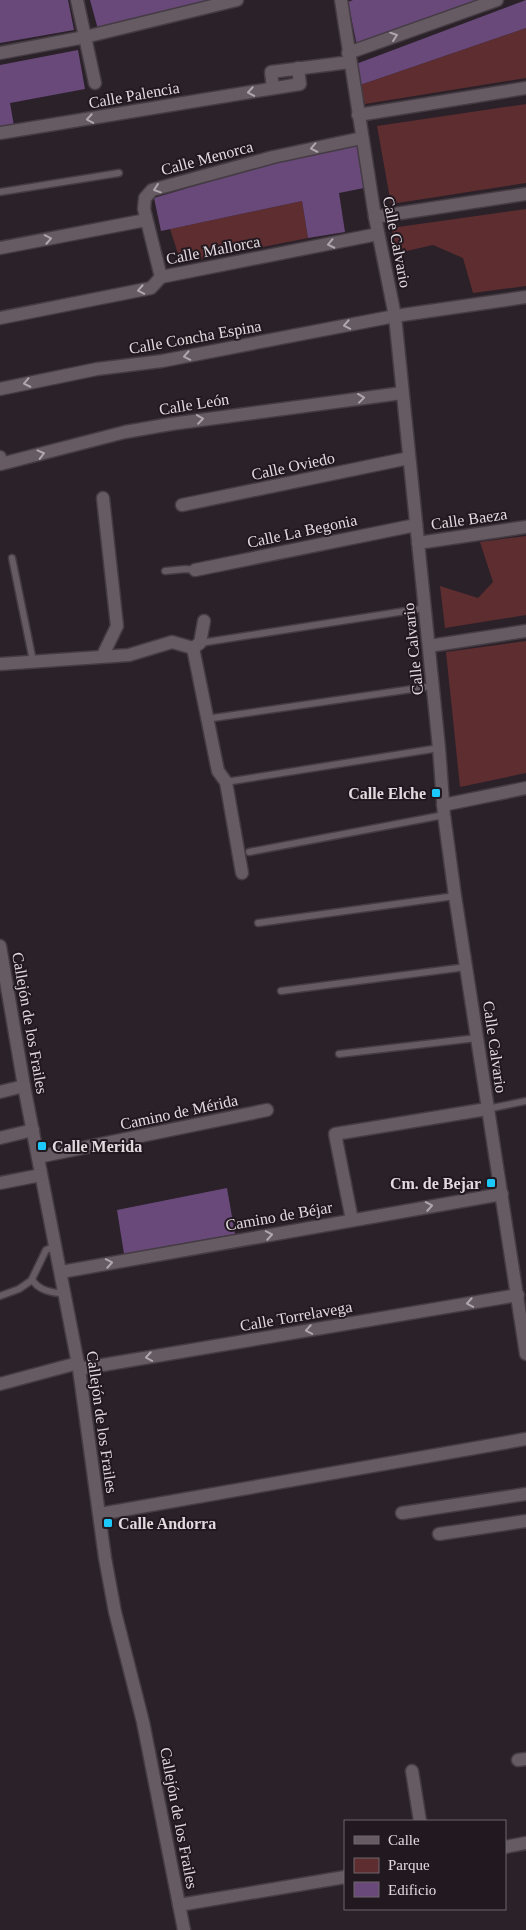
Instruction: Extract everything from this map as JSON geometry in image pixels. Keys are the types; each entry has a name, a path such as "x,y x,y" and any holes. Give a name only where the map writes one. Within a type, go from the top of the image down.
{"street":[{"path":"77,0 95,82"},
{"path":"0,53 85,37 237,0"},
{"name":"Calle Calvario","path":"342,0 349,57 375,217 395,316 440,748 444,810 487,1109 526,1350"},
{"name":"Calle Palencia","path":"0,133 300,84 298,68 349,57 496,0"},
{"path":"358,115 526,88"},
{"name":"Calle Menorca","path":"161,277 143,203 152,190 273,157 362,138"},
{"path":"375,217 526,194"},
{"path":"0,248 146,220"},
{"name":"Calle Mallorca","path":"0,318 151,288 161,277 378,234"},
{"name":"Calle Concha Espina","path":"0,389 97,369 162,361 395,316 526,298"},
{"name":"Calle León","path":"0,457 1,464 125,432 171,424 402,393"},
{"name":"Calle Oviedo","path":"182,504 409,458"},
{"path":"103,498 117,626 104,655"},
{"name":"Calle La Begonia","path":"195,570 416,524"},
{"name":"Calle Baeza","path":"418,543 526,527"},
{"path":"204,621 197,646 206,718 218,771 226,782 242,873"},
{"path":"429,646 526,631"},
{"path":"0,664 104,655 129,655 172,642 197,646"},
{"path":"444,810 526,788"},
{"name":"Callejón de los Frailes","path":"0,946 24,1086 79,1366 115,1612 143,1722 184,1930"},
{"path":"0,1092 24,1086"},
{"path":"352,1220 335,1134 487,1109"},
{"name":"Camino de Mérida","path":"38,1157 267,1110"},
{"path":"0,1138 33,1130"},
{"path":"0,1183 41,1175"},
{"name":"Camino de Béjar","path":"61,1272 502,1194"},
{"name":"Calle Torrelavega","path":"0,1384 79,1366 518,1295"},
{"path":"100,1514 526,1439"},
{"path":"402,1513 526,1494"},
{"path":"439,1534 526,1521"},
{"path":"412,1771 420,1820"},
{"path":"506,1846 526,1842"},
{"path":"179,1905 344,1877"}],"lane":[{"path":"0,192 119,173"},
{"path":"12,558 32,661"},
{"path":"165,571 186,568 195,570"},
{"path":"197,646 425,608"},
{"path":"206,718 433,686"},
{"path":"226,782 440,748"},
{"path":"249,852 444,810"},
{"path":"258,923 455,896"},
{"path":"281,991 466,966"},
{"path":"339,1054 477,1038"},
{"path":"487,1109 526,1101"},
{"path":"0,1296 19,1289 32,1280 33,1273 46,1250 56,1246"},
{"path":"32,1280 37,1286 56,1293 65,1293"}],"green space":[{"path":"526,28 526,78 365,104 360,85"},
{"path":"526,104 526,183 391,204 377,126"},
{"path":"302,201 308,238 181,263 170,229"},
{"path":"526,209 526,286 473,293 463,258 433,245 398,253 391,228"},
{"path":"526,536 526,615 445,628 440,586 478,598 493,582 480,542"},
{"path":"526,641 526,773 460,787 446,652"}],"building":[{"path":"0,0 68,0 74,30 0,43"},
{"path":"90,0 220,0 99,33"},
{"path":"353,0 486,0 357,46 348,2"},
{"path":"526,0 526,28 360,85 356,64"},
{"path":"78,50 85,89 10,103 14,126 0,128 0,65"},
{"path":"357,142 364,188 339,193 345,232 308,238 302,201 161,231 154,198 269,164"},
{"path":"227,1188 235,1234 124,1254 117,1210"}],"place":[{"name":"Calle Elche","path":"436,793"},
{"name":"Calle Merida","path":"42,1146"},
{"name":"Cm. de Bejar","path":"491,1183"},
{"name":"Calle Andorra","path":"108,1523"}]}
